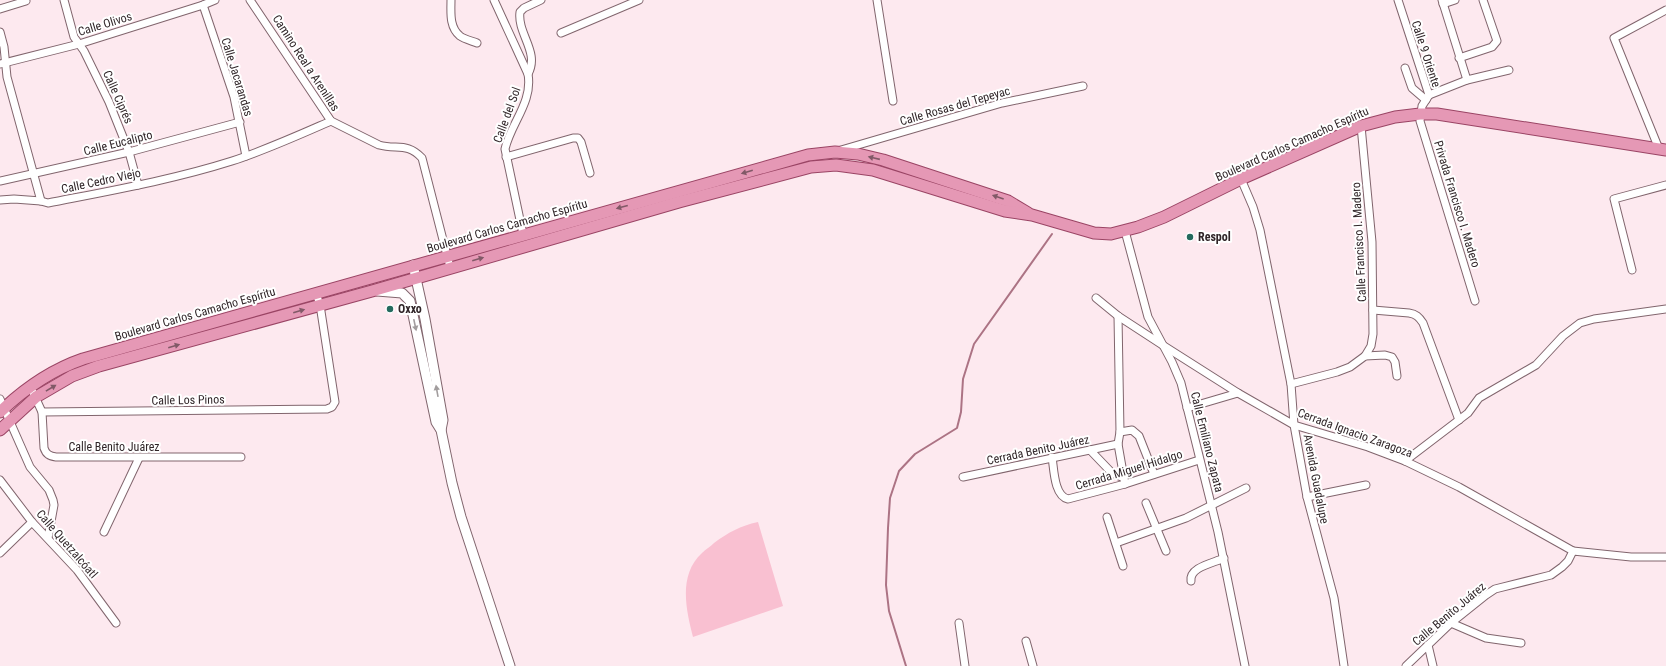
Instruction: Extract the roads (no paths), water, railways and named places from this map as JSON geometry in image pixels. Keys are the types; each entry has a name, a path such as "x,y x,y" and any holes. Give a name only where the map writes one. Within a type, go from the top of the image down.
{"main road":[{"name":"Boulevard Carlos Camacho Espíritu","path":"0,430 36,397 72,376 99,366 372,291 450,267 771,177 823,165 846,166 873,170 1005,211 1032,215 1094,233 1111,234 1125,231 1164,217 1241,179 1361,126 1394,117 1437,114 1662,149"},
{"name":"Boulevard Carlos Camacho Espíritu","path":"1,407 50,373 82,359 804,156 835,152 858,154 883,160 1008,201 1032,215"},
{"path":"413,266 417,277 442,420 441,430 452,483 477,568 510,666"},
{"path":"372,291 402,293 407,296 410,301 436,422 441,430"},
{"path":"407,296 420,294"}],"street":[{"name":"Calle Ciprés","path":"64,0 74,36 97,77 129,152 138,185"},
{"name":"Calle Olivos","path":"3,63 78,44 215,0"},
{"name":"Camino Real a Arenillas","path":"250,0 331,121 379,145 386,147 407,147 422,158 450,267"},
{"path":"451,0 450,18 454,28 460,36 477,43"},
{"path":"494,0 528,74"},
{"name":"Calle del Sol","path":"523,234 505,149 508,138 528,96 530,83 528,74 532,60 521,23 520,12 524,8 541,0"},
{"path":"561,33 639,0"},
{"path":"877,0 894,101"},
{"name":"Calle 9 Oriente","path":"1398,0 1427,98 1422,106 1420,114"},
{"path":"1455,0 1443,2 1467,80"},
{"path":"1459,58 1492,47 1497,41 1483,0"},
{"path":"0,9 26,1"},
{"name":"Calle Jacarandas","path":"203,5 224,66 240,122 246,156"},
{"path":"1662,149 1614,38 1666,10"},
{"path":"0,32 4,47 3,63 35,174 41,201"},
{"path":"1406,68 1412,88 1427,98 1467,80 1509,70"},
{"name":"Calle Rosas del Tepeyac","path":"835,152 1002,103 1083,86"},
{"name":"Privada Francisco I. Madero","path":"1420,114 1421,125 1475,301"},
{"name":"Calle Cedro Viejo","path":"0,200 14,199 48,203 189,174 246,156 331,121"},
{"name":"Calle Eucalipto","path":"0,181 129,152 240,122"},
{"name":"Calle Francisco I. Madero","path":"1361,126 1372,242 1373,310 1371,346 1366,356"},
{"path":"506,157 573,138 578,138 581,142 590,173"},
{"name":"Avenida Guadalupe","path":"1241,179 1253,207 1260,230 1291,384 1294,425 1307,497 1334,598 1344,666"},
{"path":"1632,270 1614,199 1666,185"},
{"name":"Calle Emiliano Zapata","path":"1125,231 1148,317 1164,346 1181,383 1224,558 1245,666"},
{"path":"316,293 320,305"},
{"name":"Cerrada Ignacio Zaragoza","path":"1096,298 1118,316 1164,346 1238,393 1294,425 1368,447 1405,461 1459,487 1573,551"},
{"name":"Calle Los Pinos","path":"42,412 327,409 332,407 335,402 320,305"},
{"path":"1373,310 1409,313 1419,317 1423,323 1459,420"},
{"path":"1405,461 1468,413 1479,398 1536,365 1569,330 1580,323 1594,319 1666,310"},
{"path":"1118,316 1120,432 1118,444 1124,481"},
{"path":"1291,384 1337,372 1350,367 1366,356 1385,355 1392,357 1395,362 1397,376"},
{"name":"Calle Benito Juárez","path":"30,386 42,412 44,448 46,452 56,458 241,457"},
{"path":"1187,408 1238,393"},
{"path":"1,407 10,421 30,467 49,490 53,500 54,505 48,538"},
{"path":"1120,432 1132,430 1139,436 1154,474"},
{"name":"Cerrada Benito Juárez","path":"963,477 1118,444"},
{"path":"1090,450 1112,473 1124,481"},
{"name":"Cerrada Miguel Hidalgo","path":"1052,457 1058,491 1064,498 1072,499 1124,481 1154,474 1199,460"},
{"path":"104,532 139,458"},
{"name":"Calle Quetzalcóatl","path":"0,480 32,522 77,570 116,623"},
{"path":"1307,497 1366,485"},
{"path":"1116,543 1186,518 1246,488"},
{"path":"1146,503 1166,551"},
{"path":"1107,517 1123,566"},
{"path":"0,553 32,522"},
{"path":"1573,551 1624,556 1666,556"},
{"name":"Calle Benito Juárez","path":"1406,666 1451,624 1495,589 1538,579 1556,572 1568,561 1573,551"},
{"path":"1191,581 1192,574 1197,570 1224,558"},
{"path":"959,623 965,666"},
{"path":"1451,624 1486,638 1521,643"},
{"path":"1026,641 1032,666"},
{"path":"1428,645 1433,666"}],"waterway":[{"path":"906,666 889,611 886,585 890,498 899,471 915,454 957,428 961,412 963,379 974,344 1052,234"}],"place":[{"name":"Respol","path":"1190,237"},
{"name":"Oxxo","path":"390,309"}]}
